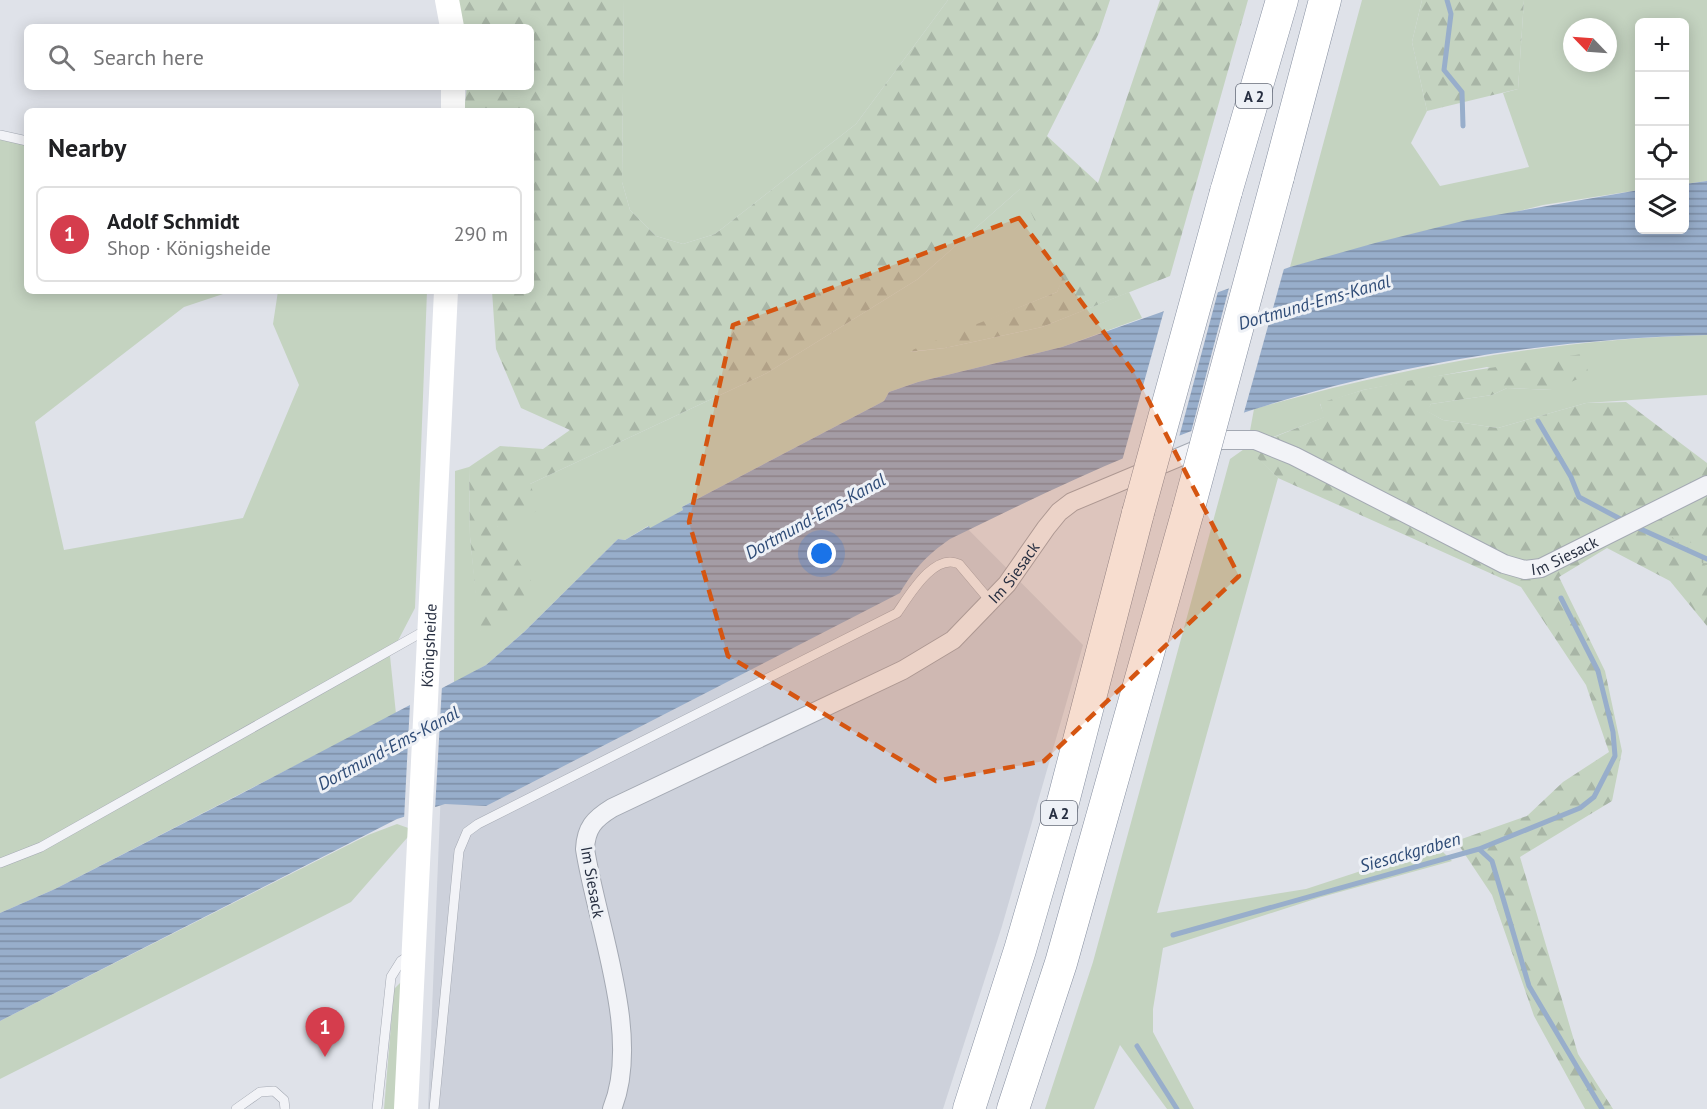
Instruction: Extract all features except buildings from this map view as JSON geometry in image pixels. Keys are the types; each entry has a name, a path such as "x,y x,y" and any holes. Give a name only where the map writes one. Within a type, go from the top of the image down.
{"highway":[{"name":"A 2","path":"969,1109 1020,950 1063,802 1138,513 1226,192 1282,0"},
{"name":"A 2","path":"1013,1109 1061,963 1188,511 1325,0"}],"main road":[{"path":"447,0 451,24"},
{"path":"453,90 453,108"},
{"name":"Königsheide","path":"406,1109 446,294"}],"street":[{"name":"Im Siesack","path":"612,1109 623,1073 620,1017 585,849 585,834 591,824 612,807 903,670 953,640 1007,584 1052,520 1072,502 1220,440 1255,440 1294,456 1504,564 1524,570 1541,568 1707,485"}],"lane":[{"path":"0,135 24,140"},
{"path":"434,1109 459,851 467,832 478,824 897,613 918,584 941,564 952,561 959,564 991,602"},
{"path":"0,863 41,847 431,627"},
{"path":"377,1109 392,977 401,961 412,954"},
{"path":"236,1109 260,1092 274,1091 284,1100 285,1109"}],"highlighted area":[{"path":"1019,218 1135,374 1239,576 1044,761 936,781 728,656 689,522 733,325"}],"shaded area":[{"path":"929,490 1083,645 1002,926 943,1109 428,1109 442,764"}],"green space":[{"path":"457,0 624,0 622,182 630,210 656,236 683,244 715,234 856,124 948,0 1110,0 1099,33 1047,136 1098,183 1160,0 1248,0 1170,276 1042,327 945,348 907,352 1057,292 1062,279 1020,189 918,279 767,373 530,484 540,510 497,527 535,587 499,626 479,631 470,537 469,467 500,446 543,449 570,430 521,408 496,349 492,294 534,294 534,108 464,108 467,90 534,90 534,24 461,24"},
{"path":"624,0 948,0 856,124 715,234 683,244 656,236 630,210 622,182"},
{"path":"1362,0 1422,0 1412,42 1427,111 1411,143 1440,186 1529,167 1503,93 1518,89 1524,0 1707,0 1707,181 1689,183 1689,18 1635,18 1635,191 1543,205 1290,267"},
{"path":"1422,0 1524,0 1518,89 1427,111 1412,42"},
{"path":"0,137 24,141 24,294 223,294 184,307 35,422 64,550 243,518 299,385 273,324 278,294 427,294 415,608 390,656 396,714 55,889 0,913"},
{"path":"1021,188 1063,279 1057,292 910,352 945,348 1042,327 1129,292 1142,318 1062,347 918,382 889,392 884,401 682,507 683,510 650,529 648,526 625,540 618,539 524,632 486,665 454,683 455,471 469,467 470,537 480,631 497,527 530,484 767,373 918,279"},
{"path":"1707,335 1707,395 1586,403 1498,428 1443,420 1426,411 1431,404 1492,395 1507,388 1553,390 1487,367 1363,390 1320,404 1325,417 1247,447 1254,409 1366,380 1535,349 1592,342"},
{"path":"1582,354 1589,374 1553,390 1507,388 1492,395 1431,404 1427,411 1443,420 1498,428 1586,403 1626,402 1707,463 1707,626 1670,581 1607,548 1559,577 1605,671 1622,751 1612,801 1520,857 1578,1054 1613,1109 1585,1109 1534,1016 1492,895 1456,841 1527,816 1563,782 1609,752 1586,685 1521,587 1278,478 1247,448 1324,417 1320,403 1363,390 1417,379"},
{"path":"1247,447 1278,478 1157,913 1306,889 1437,846 1452,861 1318,898 1163,948 1153,1009 1153,1032 1194,1109 1167,1109 1120,1045 1094,1109 1045,1109 1093,962 1230,459"},
{"path":"1671,537 1707,547 1707,567"},
{"path":"397,824 414,830 351,902 0,1079 0,1021 368,835"},
{"path":"401,982 397,1109 384,1109 394,989"}],"water":[{"name":"Dortmund-Ems-Kanal","path":"1707,181 1707,335 1650,337 1535,348 1422,366 1310,392 1177,436 1063,485 950,539 922,563 900,593 486,806 445,804 397,819 0,1021 0,913 55,889 486,665 524,632 618,539 625,540 649,526 650,528 683,510 682,507 884,401 889,392 918,382 1062,347 1290,267 1467,220 1635,191 1635,234 1689,234 1689,183"}],"pier":[{"path":"1285,265 1243,416 1190,436 1230,284"},
{"path":"1219,288 1178,441 1122,461 1165,307"},
{"path":"442,686 435,810 404,820 410,703"}],"waterway":[{"path":"1447,0 1451,14 1444,70 1462,92 1463,126"},
{"path":"1538,421 1571,477 1579,497 1626,522"},
{"path":"1634,526 1707,559"},
{"path":"1479,849 1580,808 1594,797 1615,756 1613,732 1598,671 1561,598"},
{"name":"Siesackgraben","path":"1173,935 1479,849 1492,861 1529,986 1602,1109"},
{"path":"1137,1046 1177,1109"}],"place":[{"name":"Adolf Schmidt","path":"325,1057"}]}
